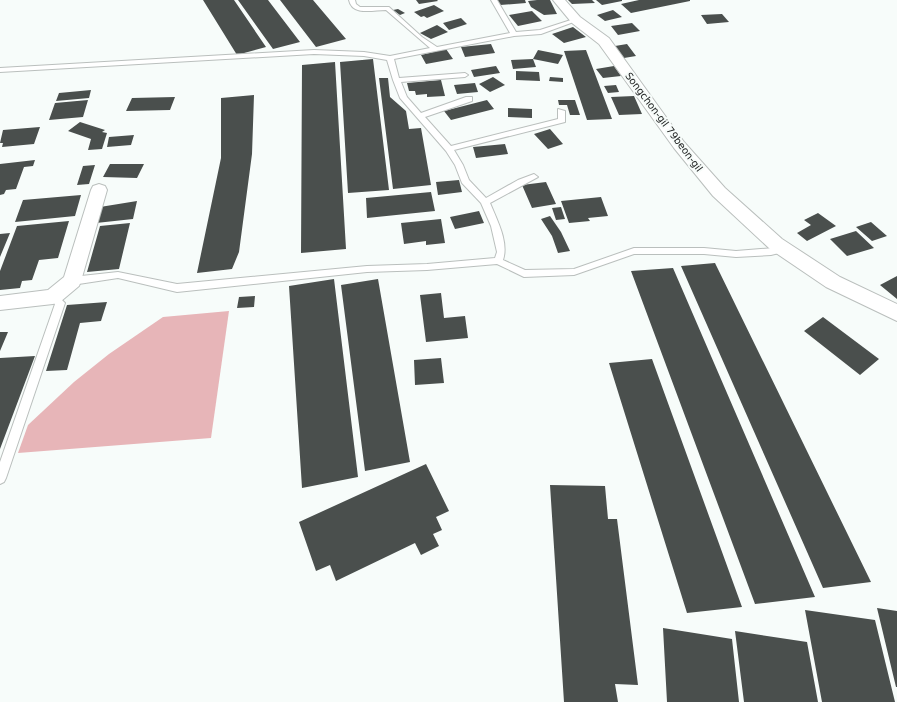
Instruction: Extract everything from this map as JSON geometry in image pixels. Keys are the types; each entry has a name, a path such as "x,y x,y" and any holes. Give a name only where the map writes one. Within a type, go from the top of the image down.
{"street":[{"name":"Songchon-gil 79beon-gil","path":"559,0 576,20 604,41 678,145 719,192 784,250 833,282 897,313"},
{"path":"0,303 53,297 72,282 99,190"}],"lane":[{"path":"352,0 353,5 359,9 387,8 435,49"},
{"path":"387,0 387,8"},
{"path":"494,0 514,34"},
{"path":"0,70 314,52 349,53 390,58 514,34 541,32 576,20"},
{"path":"390,58 396,80 404,98 449,150 459,165 465,181 484,202 495,226 501,252 498,261"},
{"path":"396,80 465,75"},
{"path":"420,116 469,99"},
{"path":"449,150 562,120 561,112"},
{"path":"484,202 502,194 517,182 534,177"},
{"path":"72,282 118,275 177,288 367,269 427,267 498,261 524,274 574,272 634,251 704,251 736,254 784,250"},
{"path":"0,478 60,303 53,297"}],"shaded area":[{"path":"229,311 211,438 18,453 28,425 74,382 109,354 163,317"}],"building":[{"path":"203,0 234,0 266,47 237,55"},
{"path":"238,0 268,0 300,42 273,49"},
{"path":"280,0 313,0 346,39 316,47"},
{"path":"416,0 437,0 438,1 419,4"},
{"path":"497,0 525,0 526,3 500,5"},
{"path":"550,0 557,14 544,15 531,7 528,1"},
{"path":"568,0 592,0 595,3 572,4"},
{"path":"596,0 622,0 622,1 602,5"},
{"path":"639,0 690,1 631,13 621,4"},
{"path":"434,5 444,11 427,18 424,16 421,17 414,12"},
{"path":"398,9 405,13 400,15 393,10"},
{"path":"613,10 622,17 605,21 597,15"},
{"path":"532,11 542,21 518,26 509,15"},
{"path":"722,14 729,22 707,24 701,15"},
{"path":"461,18 467,24 449,30 443,23"},
{"path":"632,23 640,31 618,35 611,26"},
{"path":"437,25 448,32 431,39 420,33"},
{"path":"573,27 586,37 564,43 552,34"},
{"path":"491,44 495,53 465,57 461,47"},
{"path":"627,44 636,56 624,58 615,46"},
{"path":"446,49 453,59 426,64 421,55"},
{"path":"538,50 563,55 558,64 533,59"},
{"path":"586,50 612,119 587,120 564,51"},
{"path":"373,59 389,190 348,193 340,62"},
{"path":"533,59 536,67 513,69 511,60"},
{"path":"335,62 346,249 301,253 302,65"},
{"path":"496,66 500,73 474,77 471,70"},
{"path":"614,66 621,76 603,78 596,69"},
{"path":"516,71 539,72 540,81 516,80"},
{"path":"493,77 505,85 490,92 479,84"},
{"path":"550,77 563,78 563,82 549,81"},
{"path":"379,78 388,78 390,97 406,111 409,129 421,128 431,185 393,189"},
{"path":"441,80 445,96 427,97 427,94 416,95 415,91 409,91 407,83"},
{"path":"475,83 478,92 457,94 454,85"},
{"path":"616,85 619,92 608,93 604,86"},
{"path":"91,90 89,98 56,101 59,93"},
{"path":"254,95 252,154 239,252 232,269 197,273 221,158 221,98"},
{"path":"634,96 642,114 619,115 611,97"},
{"path":"175,97 170,110 126,111 132,98"},
{"path":"88,100 83,117 49,120 55,103"},
{"path":"487,100 494,109 451,120 444,111"},
{"path":"558,100 575,100 580,115 570,115 567,105 559,105"},
{"path":"508,108 532,109 532,118 508,117"},
{"path":"80,122 105,130 102,132 107,133 102,149 88,150 91,139 68,131"},
{"path":"40,127 34,144 2,147 3,143 0,143 3,130"},
{"path":"550,129 563,144 548,149 534,134"},
{"path":"134,135 131,145 107,147 109,137"},
{"path":"505,144 508,154 476,158 473,147"},
{"path":"35,160 33,166 24,167 16,189 6,190 4,194 0,195 0,164"},
{"path":"110,164 144,164 137,178 103,177"},
{"path":"95,165 89,184 77,185 83,166"},
{"path":"459,180 462,192 438,195 436,182"},
{"path":"546,182 556,204 532,208 522,185"},
{"path":"431,192 435,211 367,218 366,198"},
{"path":"81,195 75,216 15,222 23,200"},
{"path":"601,197 608,216 588,218 590,221 569,223 561,201"},
{"path":"137,201 133,219 96,223 100,207"},
{"path":"561,207 565,219 556,220 552,208"},
{"path":"479,211 484,223 455,229 450,217"},
{"path":"818,213 836,226 807,241 797,233 811,225 804,220"},
{"path":"550,216 561,232 570,251 558,253 552,236 541,219"},
{"path":"441,219 445,243 426,245 426,241 404,244 401,223"},
{"path":"69,221 58,258 39,260 32,280 22,281 20,288 0,290 0,271 17,226"},
{"path":"871,222 887,236 872,241 856,227"},
{"path":"130,223 119,269 87,272 100,226"},
{"path":"856,231 874,248 847,256 830,239"},
{"path":"10,233 0,257 0,234"},
{"path":"715,263 871,582 823,588 681,266"},
{"path":"673,268 815,597 755,604 631,271"},
{"path":"897,276 897,299 880,285"},
{"path":"334,279 358,477 302,488 289,286"},
{"path":"378,279 410,462 365,471 341,285"},
{"path":"441,293 444,318 465,316 468,338 426,342 420,295"},
{"path":"255,296 254,307 237,308 239,297"},
{"path":"107,302 101,321 80,323 67,370 46,371 67,305"},
{"path":"823,317 879,359 860,375 804,331"},
{"path":"0,332 8,332 0,351"},
{"path":"35,356 0,449 0,358"},
{"path":"441,358 444,383 415,385 414,360"},
{"path":"652,359 742,607 687,613 609,363"},
{"path":"426,464 449,511 436,517 442,530 433,534 439,546 421,555 415,543 336,581 330,565 316,571 299,522"},
{"path":"550,485 605,486 608,519 617,519 638,685 615,684 618,702 564,702"},
{"path":"877,608 897,611 897,687 896,687"},
{"path":"805,610 875,620 895,702 822,702"},
{"path":"663,628 732,639 739,702 667,702"},
{"path":"735,631 807,642 818,702 744,702"}]}
